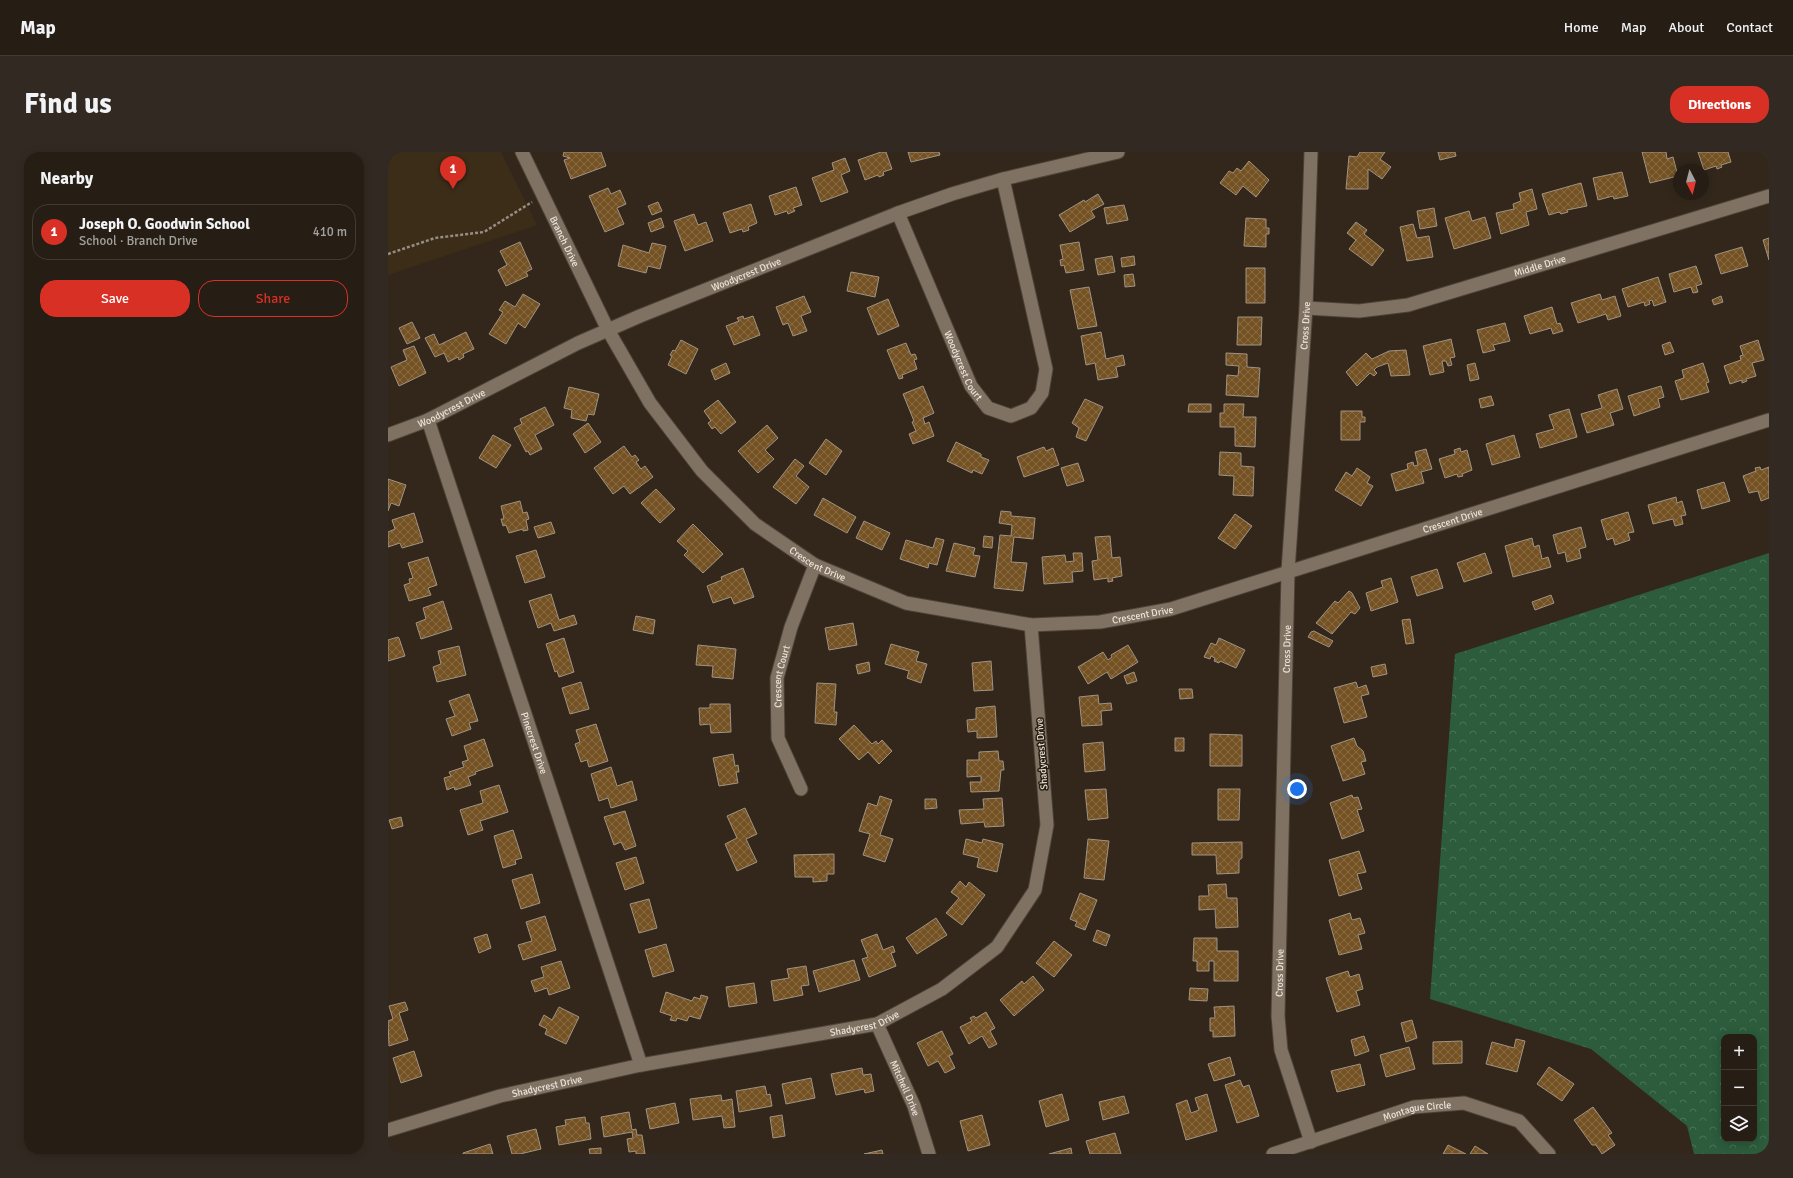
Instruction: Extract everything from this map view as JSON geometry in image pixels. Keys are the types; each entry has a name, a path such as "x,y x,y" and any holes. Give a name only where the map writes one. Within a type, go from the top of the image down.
{"street":[{"name":"Branch Drive","path":"522,152 545,196 608,330"},
{"name":"Woodycrest Drive","path":"388,435 428,420 578,342 898,213 952,194 1002,179 1118,152"},
{"name":"Cross Drive","path":"1311,152 1306,308 1288,571 1278,1016 1281,1050 1311,1142"},
{"name":"Woodycrest Court","path":"898,213 971,386 988,408 1011,416 1031,408 1042,392 1046,369 1002,179"},
{"name":"Middle Drive","path":"1306,308 1359,311 1408,305 1769,196"},
{"name":"Crescent Drive","path":"608,330 650,403 702,471 755,524 815,565 906,603 1032,626 1100,622 1171,609 1769,420"},
{"name":"Pinecrest Drive","path":"428,420 641,1065"},
{"name":"Crescent Court","path":"801,789 778,738 776,678 791,627 815,565"},
{"name":"Shadycrest Drive","path":"388,1130 500,1096 641,1065 877,1024 942,989 997,947 1035,890 1047,825 1032,626"},
{"name":"Mitchell Drive","path":"877,1024 914,1106 929,1154"},
{"name":"Montague Circle","path":"1273,1154 1414,1107 1464,1103 1519,1121 1549,1154"}],"path":[{"path":"388,254 435,238 484,232 525,205 545,196"}],"shaded area":[{"path":"388,152 501,152 537,225 388,275"}],"green space":[{"path":"1769,553 1769,1154 1694,1154 1687,1126 1591,1049 1430,999 1455,654"}],"building":[{"path":"564,152 601,152 606,166 571,179 564,160 570,158 563,156"},
{"path":"881,152 886,152 892,169 883,172 884,175 879,177 878,175 865,180 858,160"},
{"path":"908,152 939,152 940,155 911,162"},
{"path":"1360,152 1385,152 1380,159 1391,167 1382,179 1368,169 1368,189 1346,189 1349,156 1357,157"},
{"path":"1438,152 1455,152 1456,156 1440,160"},
{"path":"1642,152 1666,152 1667,159 1673,157 1675,164 1673,164 1673,177 1650,183"},
{"path":"1698,152 1728,152 1731,162 1721,165 1722,167 1717,169 1716,166 1709,168 1709,164 1702,164"},
{"path":"845,158 850,171 841,175 848,192 821,202 812,178 834,170 832,163"},
{"path":"1249,161 1269,180 1256,197 1243,186 1236,195 1220,183 1229,171 1233,173 1237,168 1241,171"},
{"path":"1622,172 1628,196 1614,199 1613,196 1598,200 1593,178"},
{"path":"1581,183 1587,206 1567,210 1568,212 1561,214 1559,212 1549,215 1542,194"},
{"path":"796,187 802,205 793,208 795,211 788,214 787,211 775,215 769,196"},
{"path":"608,188 611,194 620,190 626,204 617,208 624,224 605,232 589,196"},
{"path":"1532,189 1537,209 1526,212 1529,225 1501,234 1496,213 1514,209 1513,204 1521,201 1519,193"},
{"path":"1098,194 1104,204 1091,211 1095,217 1070,232 1059,215 1084,200 1085,202"},
{"path":"658,202 662,211 652,215 648,206"},
{"path":"751,204 757,223 748,227 749,230 743,232 742,229 730,233 723,213"},
{"path":"1124,205 1128,220 1107,224 1104,208"},
{"path":"1434,208 1437,226 1420,229 1417,211"},
{"path":"1469,211 1472,221 1485,217 1491,238 1454,249 1445,218"},
{"path":"694,214 698,225 706,222 713,241 685,251 674,221"},
{"path":"661,218 664,227 651,232 648,223"},
{"path":"1246,218 1266,219 1266,228 1269,228 1269,234 1266,234 1266,247 1244,246"},
{"path":"1356,222 1367,230 1364,234 1384,250 1372,266 1349,249 1356,240 1347,233"},
{"path":"1413,224 1417,238 1429,236 1433,257 1407,261 1400,227"},
{"path":"1769,238 1769,260 1763,240"},
{"path":"520,242 532,269 526,272 528,276 506,286 498,270 507,265 500,251"},
{"path":"1079,242 1084,270 1066,273 1064,265 1061,266 1060,260 1063,259 1060,245"},
{"path":"652,243 666,246 660,269 648,266 646,273 618,266 623,245 649,253"},
{"path":"1742,247 1748,266 1721,274 1715,255"},
{"path":"1112,256 1115,272 1098,275 1095,259"},
{"path":"1134,256 1135,265 1122,267 1121,258"},
{"path":"1696,266 1702,284 1696,286 1698,292 1693,293 1691,287 1674,292 1669,274"},
{"path":"1246,268 1265,268 1265,303 1246,303"},
{"path":"851,272 879,277 875,297 847,291"},
{"path":"1133,274 1135,286 1125,287 1124,275"},
{"path":"1658,277 1666,302 1654,306 1652,300 1649,301 1650,304 1645,306 1644,302 1628,307 1622,289"},
{"path":"1089,287 1097,326 1078,329 1070,290"},
{"path":"523,294 540,304 525,328 518,323 506,344 489,334 503,312 499,310 505,301 515,307"},
{"path":"1600,294 1602,300 1615,296 1621,316 1608,320 1606,314 1578,323 1571,303"},
{"path":"804,296 811,312 801,316 807,331 793,336 788,323 783,325 776,307"},
{"path":"1721,296 1723,302 1714,305 1712,300"},
{"path":"888,299 899,326 878,335 867,308"},
{"path":"1552,307 1557,324 1560,323 1563,331 1553,334 1551,328 1530,334 1524,316"},
{"path":"743,316 744,319 753,316 760,335 734,345 726,326 739,321 737,318"},
{"path":"1238,317 1262,317 1261,345 1237,345"},
{"path":"412,322 420,338 407,344 399,328"},
{"path":"1505,323 1510,341 1493,345 1495,350 1483,353 1477,330"},
{"path":"466,332 474,349 463,354 464,357 459,360 458,357 448,362 444,353 435,357 425,338 434,334 439,345"},
{"path":"1101,332 1106,359 1123,355 1125,365 1116,367 1118,377 1098,380 1095,363 1086,365 1081,336"},
{"path":"1451,339 1455,357 1450,358 1452,365 1448,366 1446,361 1442,361 1444,372 1430,375 1423,346"},
{"path":"681,340 698,349 686,374 668,365 672,356 670,355 673,350 675,351"},
{"path":"1758,340 1764,360 1752,363 1756,376 1746,379 1747,381 1742,383 1742,380 1730,384 1724,366 1741,360 1740,356 1743,355 1740,346"},
{"path":"1670,342 1674,352 1665,355 1662,345"},
{"path":"906,343 911,355 915,354 917,359 914,360 917,369 902,375 903,378 899,379 887,350"},
{"path":"414,346 426,373 399,386 391,367 407,360 403,350"},
{"path":"1406,350 1410,375 1391,376 1388,363 1377,367 1374,370 1377,373 1374,376 1370,373 1357,386 1346,372 1366,353 1372,359 1389,351"},
{"path":"1226,353 1247,354 1247,367 1260,368 1258,397 1226,395 1227,375 1238,376 1239,366 1226,365"},
{"path":"726,363 730,373 715,380 711,370"},
{"path":"1475,363 1479,379 1470,381 1467,365"},
{"path":"1703,363 1709,382 1706,383 1709,392 1681,400 1675,381 1684,378 1682,370"},
{"path":"923,386 934,413 923,418 925,424 929,422 934,436 913,444 909,434 916,431 912,422 914,421 903,394"},
{"path":"1661,386 1664,397 1658,399 1660,407 1634,416 1628,396"},
{"path":"569,387 599,394 594,415 588,414 586,421 571,418 572,410 564,408"},
{"path":"1617,389 1623,409 1610,413 1614,425 1587,433 1581,414 1602,408 1598,395"},
{"path":"1491,396 1494,405 1481,408 1479,399"},
{"path":"1085,399 1103,407 1086,441 1076,437 1079,428 1072,423"},
{"path":"718,400 736,422 721,434 715,427 712,429 708,423 711,421 704,411"},
{"path":"1189,404 1211,404 1211,412 1188,412"},
{"path":"1224,404 1244,404 1243,417 1256,417 1255,447 1235,446 1235,427 1220,427 1220,413 1224,413"},
{"path":"545,407 554,425 535,435 542,449 530,455 528,451 526,452 514,428 522,424 520,419"},
{"path":"1569,409 1577,437 1540,448 1536,434 1554,429 1549,415"},
{"path":"1341,411 1362,411 1362,417 1365,417 1365,422 1360,422 1360,440 1341,440"},
{"path":"588,423 601,442 585,453 573,434"},
{"path":"767,425 778,438 765,450 774,459 758,473 738,451"},
{"path":"493,435 511,445 496,468 479,458"},
{"path":"1514,435 1520,457 1492,465 1486,444"},
{"path":"826,439 842,451 826,475 809,463"},
{"path":"956,442 981,454 981,457 989,460 982,474 973,470 972,473 947,461"},
{"path":"624,446 632,457 635,455 639,460 636,462 641,469 645,466 653,477 630,494 624,486 613,494 594,468"},
{"path":"1044,447 1046,451 1053,448 1059,465 1024,477 1017,457"},
{"path":"1460,448 1461,452 1467,450 1472,470 1462,474 1463,476 1458,477 1457,474 1445,478 1439,459 1455,454 1454,450"},
{"path":"1426,449 1432,469 1421,472 1424,483 1396,491 1391,474 1408,469 1407,464 1413,462 1414,466 1418,465 1415,452"},
{"path":"1220,452 1241,453 1241,466 1254,467 1253,496 1233,495 1234,476 1219,475"},
{"path":"795,459 804,466 796,476 809,487 796,504 773,487"},
{"path":"1078,463 1084,481 1067,486 1061,468"},
{"path":"1760,467 1761,470 1769,467 1769,498 1761,501 1758,491 1749,493 1743,476 1756,471 1755,468"},
{"path":"1357,468 1370,477 1367,483 1373,486 1361,506 1335,490 1346,472 1352,476"},
{"path":"388,479 406,485 399,506 391,503 388,511"},
{"path":"1724,482 1730,501 1702,509 1697,490"},
{"path":"656,489 675,509 660,523 641,503"},
{"path":"1676,497 1677,503 1682,501 1686,515 1681,516 1683,524 1675,526 1673,519 1653,524 1648,505"},
{"path":"823,498 856,517 847,533 814,515"},
{"path":"520,501 523,513 527,512 529,519 526,520 528,530 523,531 523,529 509,533 506,525 503,526 501,519 504,519 501,506"},
{"path":"1001,511 1011,512 1011,516 1035,518 1033,539 1014,537 1011,562 1027,563 1023,591 994,588 1000,535 1011,536 1012,525 999,523"},
{"path":"1628,512 1634,532 1628,533 1630,540 1615,545 1613,538 1607,540 1601,520"},
{"path":"414,513 423,542 402,548 400,543 388,547 388,532 395,529 392,520"},
{"path":"1235,514 1252,526 1235,549 1218,538"},
{"path":"864,521 890,533 882,550 856,538"},
{"path":"551,522 555,533 538,538 534,527"},
{"path":"693,524 723,554 703,573 684,555 688,551 677,541"},
{"path":"1581,527 1586,547 1579,549 1581,558 1567,562 1565,552 1558,554 1553,535"},
{"path":"984,536 993,537 992,548 983,547"},
{"path":"1110,536 1112,558 1120,557 1122,576 1112,578 1113,581 1108,582 1108,578 1094,580 1092,561 1098,560 1095,537"},
{"path":"936,538 944,540 937,565 929,563 928,568 900,559 906,540 933,548"},
{"path":"1532,538 1534,547 1539,545 1542,559 1548,557 1551,567 1513,577 1505,546"},
{"path":"954,543 975,548 973,555 980,556 975,577 946,571"},
{"path":"536,550 545,577 525,583 516,556"},
{"path":"1073,553 1082,553 1083,571 1072,572 1073,582 1044,584 1042,557 1065,555 1066,562 1074,561"},
{"path":"1485,553 1492,573 1464,582 1457,563"},
{"path":"428,557 437,585 428,588 431,595 409,601 404,585 410,583 409,579 413,578 408,563"},
{"path":"743,568 754,597 734,604 731,597 713,603 707,586 722,580 721,577"},
{"path":"1437,569 1443,588 1417,596 1411,577"},
{"path":"1391,578 1398,602 1371,611 1366,593 1383,587 1381,581"},
{"path":"1349,591 1352,593 1360,608 1355,614 1351,612 1332,634 1316,623 1335,601 1338,603"},
{"path":"551,594 559,620 574,615 577,624 554,631 551,623 538,628 529,601"},
{"path":"1551,595 1554,603 1535,610 1532,602"},
{"path":"443,601 452,629 421,639 416,623 426,619 423,608"},
{"path":"636,616 655,620 653,634 633,630"},
{"path":"1410,619 1414,643 1406,644 1402,620"},
{"path":"853,623 857,645 829,650 825,628"},
{"path":"1314,631 1333,641 1329,647 1308,637 1311,632"},
{"path":"398,637 405,656 388,661 388,640"},
{"path":"564,638 574,672 559,677 557,671 555,672 546,644"},
{"path":"1219,638 1245,650 1236,668 1220,661 1219,663 1214,661 1215,658 1211,656 1210,659 1204,657 1211,643 1216,645"},
{"path":"891,644 919,652 916,661 927,664 921,683 907,678 909,671 885,664"},
{"path":"698,645 736,649 733,679 712,677 713,666 696,665"},
{"path":"1128,645 1138,662 1111,679 1107,672 1088,684 1078,667 1103,652 1108,660 1112,657 1111,655"},
{"path":"459,646 466,675 437,682 433,667 441,664 438,651"},
{"path":"991,661 993,690 974,691 972,663"},
{"path":"869,662 870,671 858,674 856,665"},
{"path":"1385,664 1387,674 1373,677 1371,667"},
{"path":"1134,672 1137,681 1127,684 1124,676"},
{"path":"581,682 589,709 570,714 562,688"},
{"path":"1356,682 1358,688 1366,685 1369,694 1361,696 1367,717 1344,723 1334,688"},
{"path":"817,683 836,684 834,712 837,712 836,725 815,723"},
{"path":"1179,689 1192,689 1193,698 1180,699"},
{"path":"469,694 478,721 469,723 471,729 452,736 446,719 455,716 449,701"},
{"path":"1098,695 1099,704 1111,703 1112,710 1101,711 1102,725 1082,726 1079,697"},
{"path":"710,704 730,704 731,732 711,733 710,724 700,725 699,708 710,708"},
{"path":"995,706 997,737 977,738 977,731 968,732 967,720 976,719 976,708"},
{"path":"596,724 608,761 589,767 587,760 581,762 575,744 580,742 576,730"},
{"path":"854,725 872,744 876,741 878,744 882,740 892,751 879,764 868,752 859,760 839,739"},
{"path":"1210,734 1242,735 1242,766 1210,766"},
{"path":"1175,738 1184,738 1184,751 1175,751"},
{"path":"1354,738 1357,746 1363,751 1366,761 1361,762 1365,774 1343,781 1331,746"},
{"path":"484,739 493,766 475,772 476,774 468,777 471,785 455,790 454,787 447,790 444,778 451,776 449,772 464,767 462,762 468,760 464,746"},
{"path":"1103,742 1105,770 1085,772 1083,744"},
{"path":"998,751 999,761 1003,761 1004,770 1001,770 999,791 971,792 970,782 981,782 981,776 967,777 967,760 979,760 979,752"},
{"path":"733,754 735,766 738,765 739,772 736,772 738,783 719,786 713,758"},
{"path":"611,767 617,786 632,781 637,800 611,808 608,798 599,801 591,774"},
{"path":"499,785 508,812 480,821 483,830 468,835 460,810 483,803 480,791"},
{"path":"1106,789 1108,818 1088,820 1085,790"},
{"path":"1218,789 1240,789 1239,820 1218,820"},
{"path":"1352,795 1353,798 1358,797 1362,809 1357,810 1364,831 1342,839 1330,803"},
{"path":"880,796 892,800 880,835 893,839 885,862 863,855 870,834 859,831 868,803 877,806"},
{"path":"1002,798 1004,826 985,827 984,822 961,824 959,810 984,809 983,799"},
{"path":"925,799 936,799 937,808 925,809"},
{"path":"745,808 757,834 746,839 757,862 737,871 725,844 737,838 727,816"},
{"path":"625,811 636,846 625,850 621,842 614,845 604,817"},
{"path":"401,817 403,826 392,829 389,820"},
{"path":"513,830 522,858 515,860 516,864 503,868 494,836"},
{"path":"966,839 982,843 983,839 1003,844 997,872 977,867 979,858 963,854"},
{"path":"1088,839 1109,841 1104,880 1084,878"},
{"path":"1242,842 1242,858 1239,860 1239,873 1217,874 1216,855 1192,855 1192,843"},
{"path":"1359,851 1366,872 1357,874 1362,889 1339,896 1329,860"},
{"path":"834,854 834,874 827,874 827,881 813,882 813,877 795,877 794,855"},
{"path":"636,857 644,883 625,890 616,863"},
{"path":"532,874 540,903 521,909 512,880"},
{"path":"960,881 966,887 969,882 985,895 962,925 946,913 959,898 951,892"},
{"path":"1226,884 1227,898 1237,898 1238,927 1216,928 1215,909 1199,910 1199,896 1209,896 1208,885"},
{"path":"1080,893 1097,900 1085,930 1075,926 1077,922 1070,919"},
{"path":"649,899 657,928 639,933 630,904"},
{"path":"1350,913 1352,920 1360,918 1365,933 1358,935 1362,949 1339,955 1329,920"},
{"path":"545,916 556,950 523,960 518,945 532,941 526,922"},
{"path":"936,918 947,935 917,954 906,938"},
{"path":"1097,930 1110,935 1106,946 1093,941"},
{"path":"487,934 491,948 479,953 474,938"},
{"path":"877,934 883,950 893,946 895,952 891,953 896,966 869,977 862,959 868,957 861,940"},
{"path":"1194,938 1217,938 1217,951 1238,951 1238,981 1214,981 1214,961 1209,961 1209,971 1197,971 1197,961 1193,961"},
{"path":"1054,941 1072,955 1054,977 1036,963"},
{"path":"666,944 674,971 653,977 645,950"},
{"path":"854,960 860,980 819,992 813,971"},
{"path":"561,961 570,988 549,995 547,988 535,992 531,981 544,977 541,967"},
{"path":"806,966 809,985 801,986 803,995 774,1001 771,981 789,978 787,969"},
{"path":"1348,971 1350,977 1359,974 1363,989 1356,991 1360,1005 1337,1012 1326,978"},
{"path":"1033,976 1044,990 1014,1016 1000,1000 1022,981 1024,984"},
{"path":"754,983 757,1003 729,1007 726,987"},
{"path":"1190,988 1208,989 1207,1001 1189,1000"},
{"path":"666,992 692,1001 694,997 700,999 701,995 708,997 700,1019 689,1016 687,1021 677,1018 676,1021 670,1020 672,1016 660,1012"},
{"path":"405,1002 408,1010 399,1013 408,1040 389,1046 388,1021 393,1019 389,1006"},
{"path":"1234,1006 1235,1036 1213,1037 1213,1031 1210,1031 1210,1018 1215,1018 1214,1007"},
{"path":"559,1007 579,1017 566,1044 545,1034 547,1029 539,1025 544,1015 552,1020"},
{"path":"986,1012 995,1028 990,1031 997,1044 989,1048 982,1036 969,1044 960,1027 972,1021 970,1018 974,1016 976,1018"},
{"path":"1412,1020 1417,1038 1406,1042 1401,1023"},
{"path":"942,1031 953,1054 949,1056 955,1068 945,1073 938,1061 928,1066 917,1043"},
{"path":"1364,1036 1369,1051 1355,1056 1351,1040"},
{"path":"1516,1039 1525,1041 1517,1072 1486,1064 1492,1042 1514,1048"},
{"path":"1462,1041 1462,1063 1433,1064 1433,1042"},
{"path":"1409,1047 1415,1069 1386,1077 1380,1055"},
{"path":"414,1051 422,1076 401,1083 393,1058"},
{"path":"1230,1057 1235,1075 1214,1081 1208,1064"},
{"path":"1360,1064 1365,1085 1337,1092 1331,1071"},
{"path":"1549,1067 1574,1084 1562,1101 1537,1084"},
{"path":"862,1068 863,1075 871,1074 874,1091 865,1093 864,1089 836,1095 831,1074"},
{"path":"811,1078 815,1098 786,1104 782,1084"},
{"path":"1240,1080 1243,1087 1249,1085 1259,1116 1237,1123 1225,1085"},
{"path":"765,1086 767,1095 770,1094 772,1106 739,1112 736,1091"},
{"path":"1062,1094 1069,1120 1046,1127 1039,1101"},
{"path":"1207,1094 1217,1131 1186,1140 1176,1104 1187,1100 1191,1113 1199,1110 1195,1098"},
{"path":"721,1095 722,1101 732,1099 735,1127 724,1128 722,1116 693,1120 690,1099"},
{"path":"1124,1096 1129,1113 1103,1120 1099,1102"},
{"path":"675,1103 679,1123 650,1129 646,1109"},
{"path":"1593,1107 1612,1133 1608,1135 1615,1145 1602,1154 1596,1145 1592,1145 1574,1120"},
{"path":"629,1112 632,1130 636,1129 637,1135 642,1135 645,1154 636,1154 636,1151 629,1152 627,1139 633,1138 632,1132 604,1137 601,1117"},
{"path":"782,1115 785,1136 773,1138 770,1117"},
{"path":"982,1115 990,1145 968,1151 960,1121"},
{"path":"585,1117 586,1123 589,1123 591,1139 559,1145 556,1127 566,1125 565,1120"},
{"path":"536,1129 541,1149 520,1154 512,1154 507,1136"},
{"path":"1115,1133 1121,1154 1090,1154 1086,1141"},
{"path":"490,1144 493,1154 463,1154 463,1153"},
{"path":"1448,1145 1466,1154 1443,1154"},
{"path":"1475,1146 1488,1154 1470,1154"},
{"path":"601,1148 601,1154 590,1154 589,1149"},
{"path":"1071,1148 1072,1154 1049,1154"},
{"path":"882,1150 883,1154 864,1154"}],"place":[{"name":"Joseph O. Goodwin School","path":"453,189"}]}
